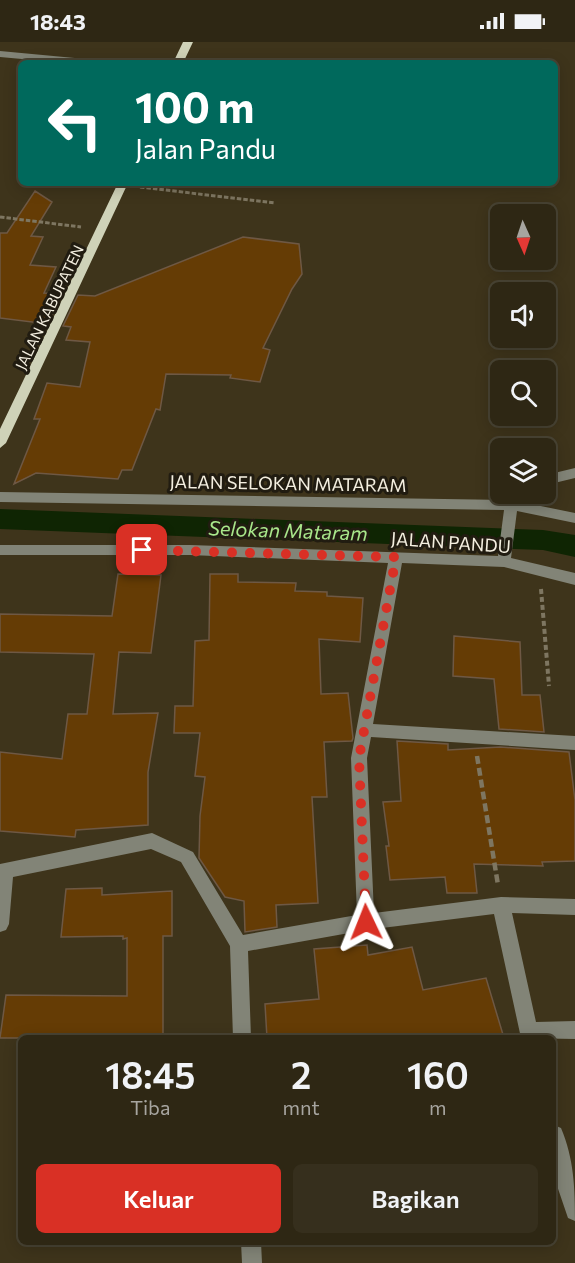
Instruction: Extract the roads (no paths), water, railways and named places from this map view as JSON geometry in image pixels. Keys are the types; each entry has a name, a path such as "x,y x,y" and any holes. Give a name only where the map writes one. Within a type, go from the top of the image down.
{"main road":[{"path":"179,60 188,42"},
{"name":"JALAN KABUPATEN","path":"0,443 103,229 121,186"}],"street":[{"path":"0,54 64,60"},
{"path":"556,478 575,473"},
{"name":"JALAN SELOKAN MATARAM","path":"0,497 512,506 575,518"},
{"path":"505,558 512,506"},
{"name":"JALAN PANDU","path":"0,550 190,550 505,558 540,571 575,579"},
{"path":"366,922 359,758 396,557"},
{"path":"364,730 575,743"},
{"path":"0,924 2,872 152,841 187,857 238,944 243,1035"},
{"path":"501,905 529,1035 575,1030"},
{"path":"238,944 366,922 501,905 575,907"},
{"path":"556,1141 575,1211"},
{"path":"251,1245 252,1263"}],"waterway":[{"name":"Selokan Mataram","path":"0,519 543,540 575,546"}]}
